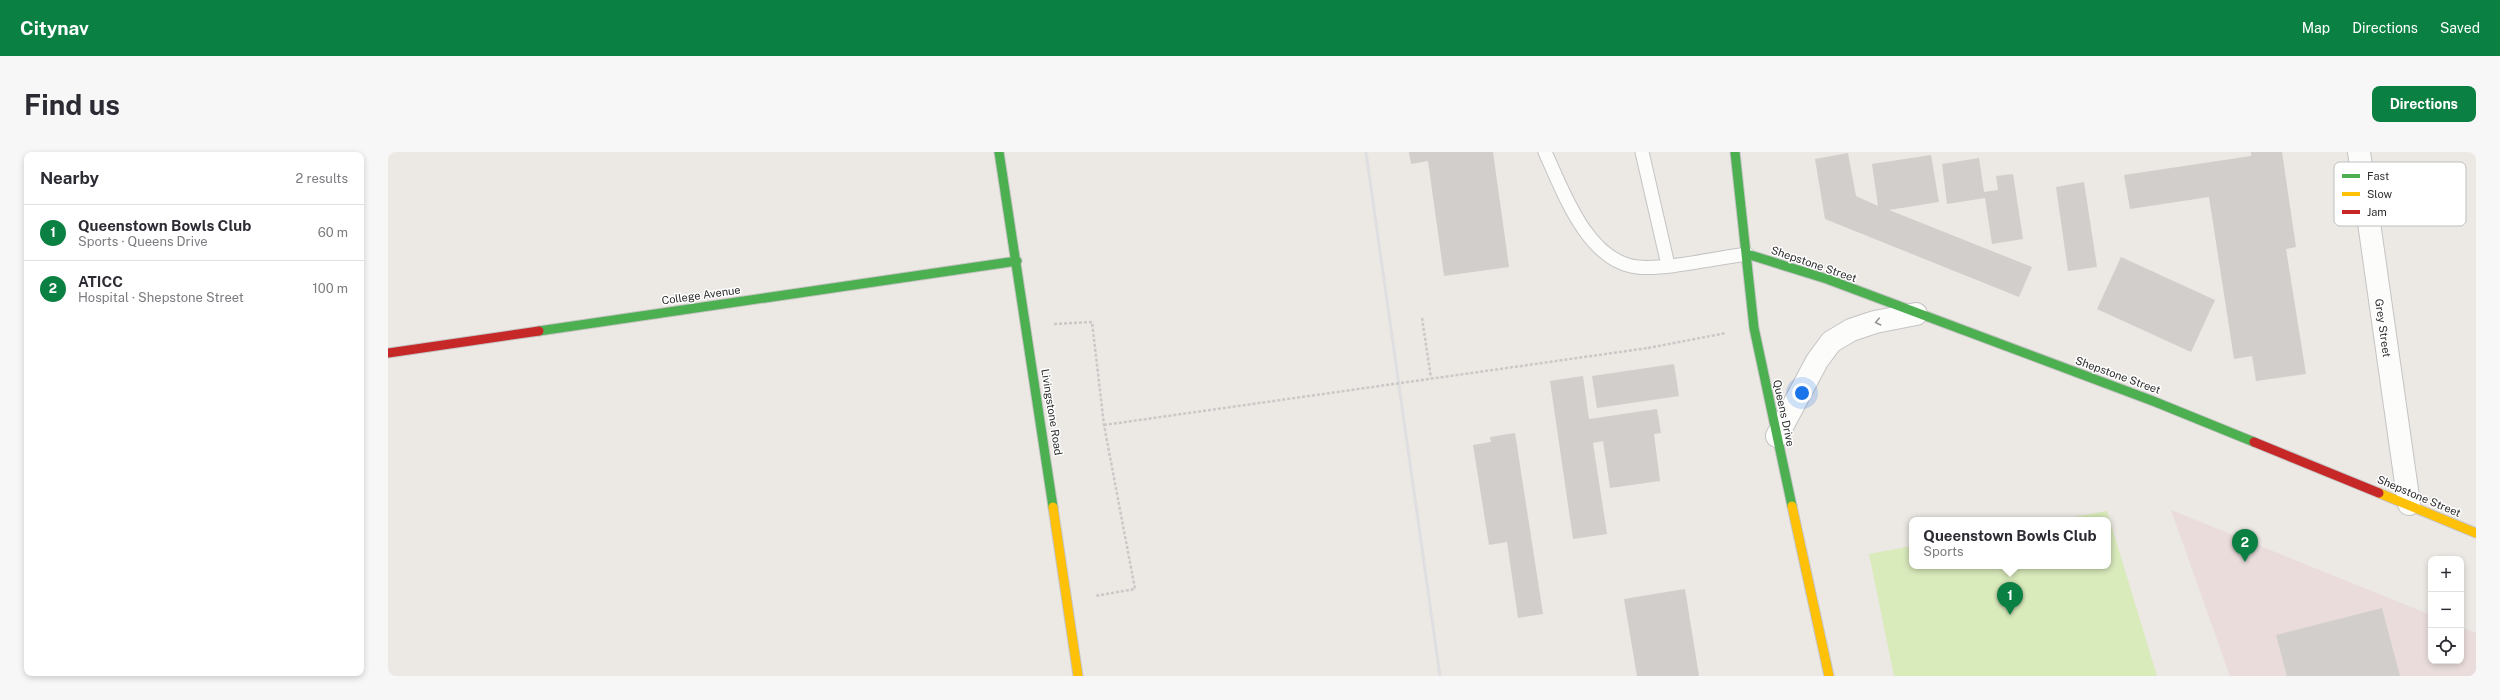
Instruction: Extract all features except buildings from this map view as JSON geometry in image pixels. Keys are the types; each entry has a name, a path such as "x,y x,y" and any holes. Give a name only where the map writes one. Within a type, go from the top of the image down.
{"street":[{"name":"Livingstone Road","path":"999,152 1017,261 1078,676"},
{"name":"Queens Drive","path":"1735,152 1754,328 1776,436 1829,676"},
{"name":"Grey Street","path":"2359,152 2360,162"},
{"name":"Grey Street","path":"2370,226 2409,504"},
{"name":"Shepstone Street","path":"1747,254 1827,279 1916,314 2153,401 2409,504 2476,533"},
{"name":"College Avenue","path":"388,353 1017,261"},
{"path":"1776,436 1817,361 1832,342 1851,330 1875,322 1916,314"}],"lane":[{"path":"1545,152 1568,203 1598,247 1609,256 1637,267 1668,265 1747,254"},
{"path":"1642,152 1668,265"}],"path":[{"path":"1422,318 1431,378"},
{"path":"1026,326 1092,322 1104,425 1135,589 1067,601"},
{"path":"1104,425 1648,348 1754,328"}],"shaded area":[{"path":"2171,510 2428,614 2428,664 2464,664 2464,628 2476,633 2476,676 2230,676"}],"green space":[{"path":"2107,511 2109,517 2072,517"},
{"path":"2111,524 2157,676 1894,676 1869,554 1909,547 1909,569 2111,569"}],"railway":[{"path":"1366,152 1440,676"}],"traffic: fast":[{"path":"999,152 1053,507"},
{"path":"1735,152 1754,328 1792,506"},
{"path":"1747,254 1827,279 2153,401 2254,442"},
{"path":"539,331 1017,261"}],"traffic: slow":[{"path":"2379,493 2476,533"},
{"path":"1792,506 1829,676"},
{"path":"1053,507 1078,676"}],"traffic: jam":[{"path":"388,353 539,331"},
{"path":"2254,442 2379,493"}],"place":[{"name":"ATICC","path":"2245,562"},
{"name":"Queenstown Bowls Club","path":"2010,615"}]}
